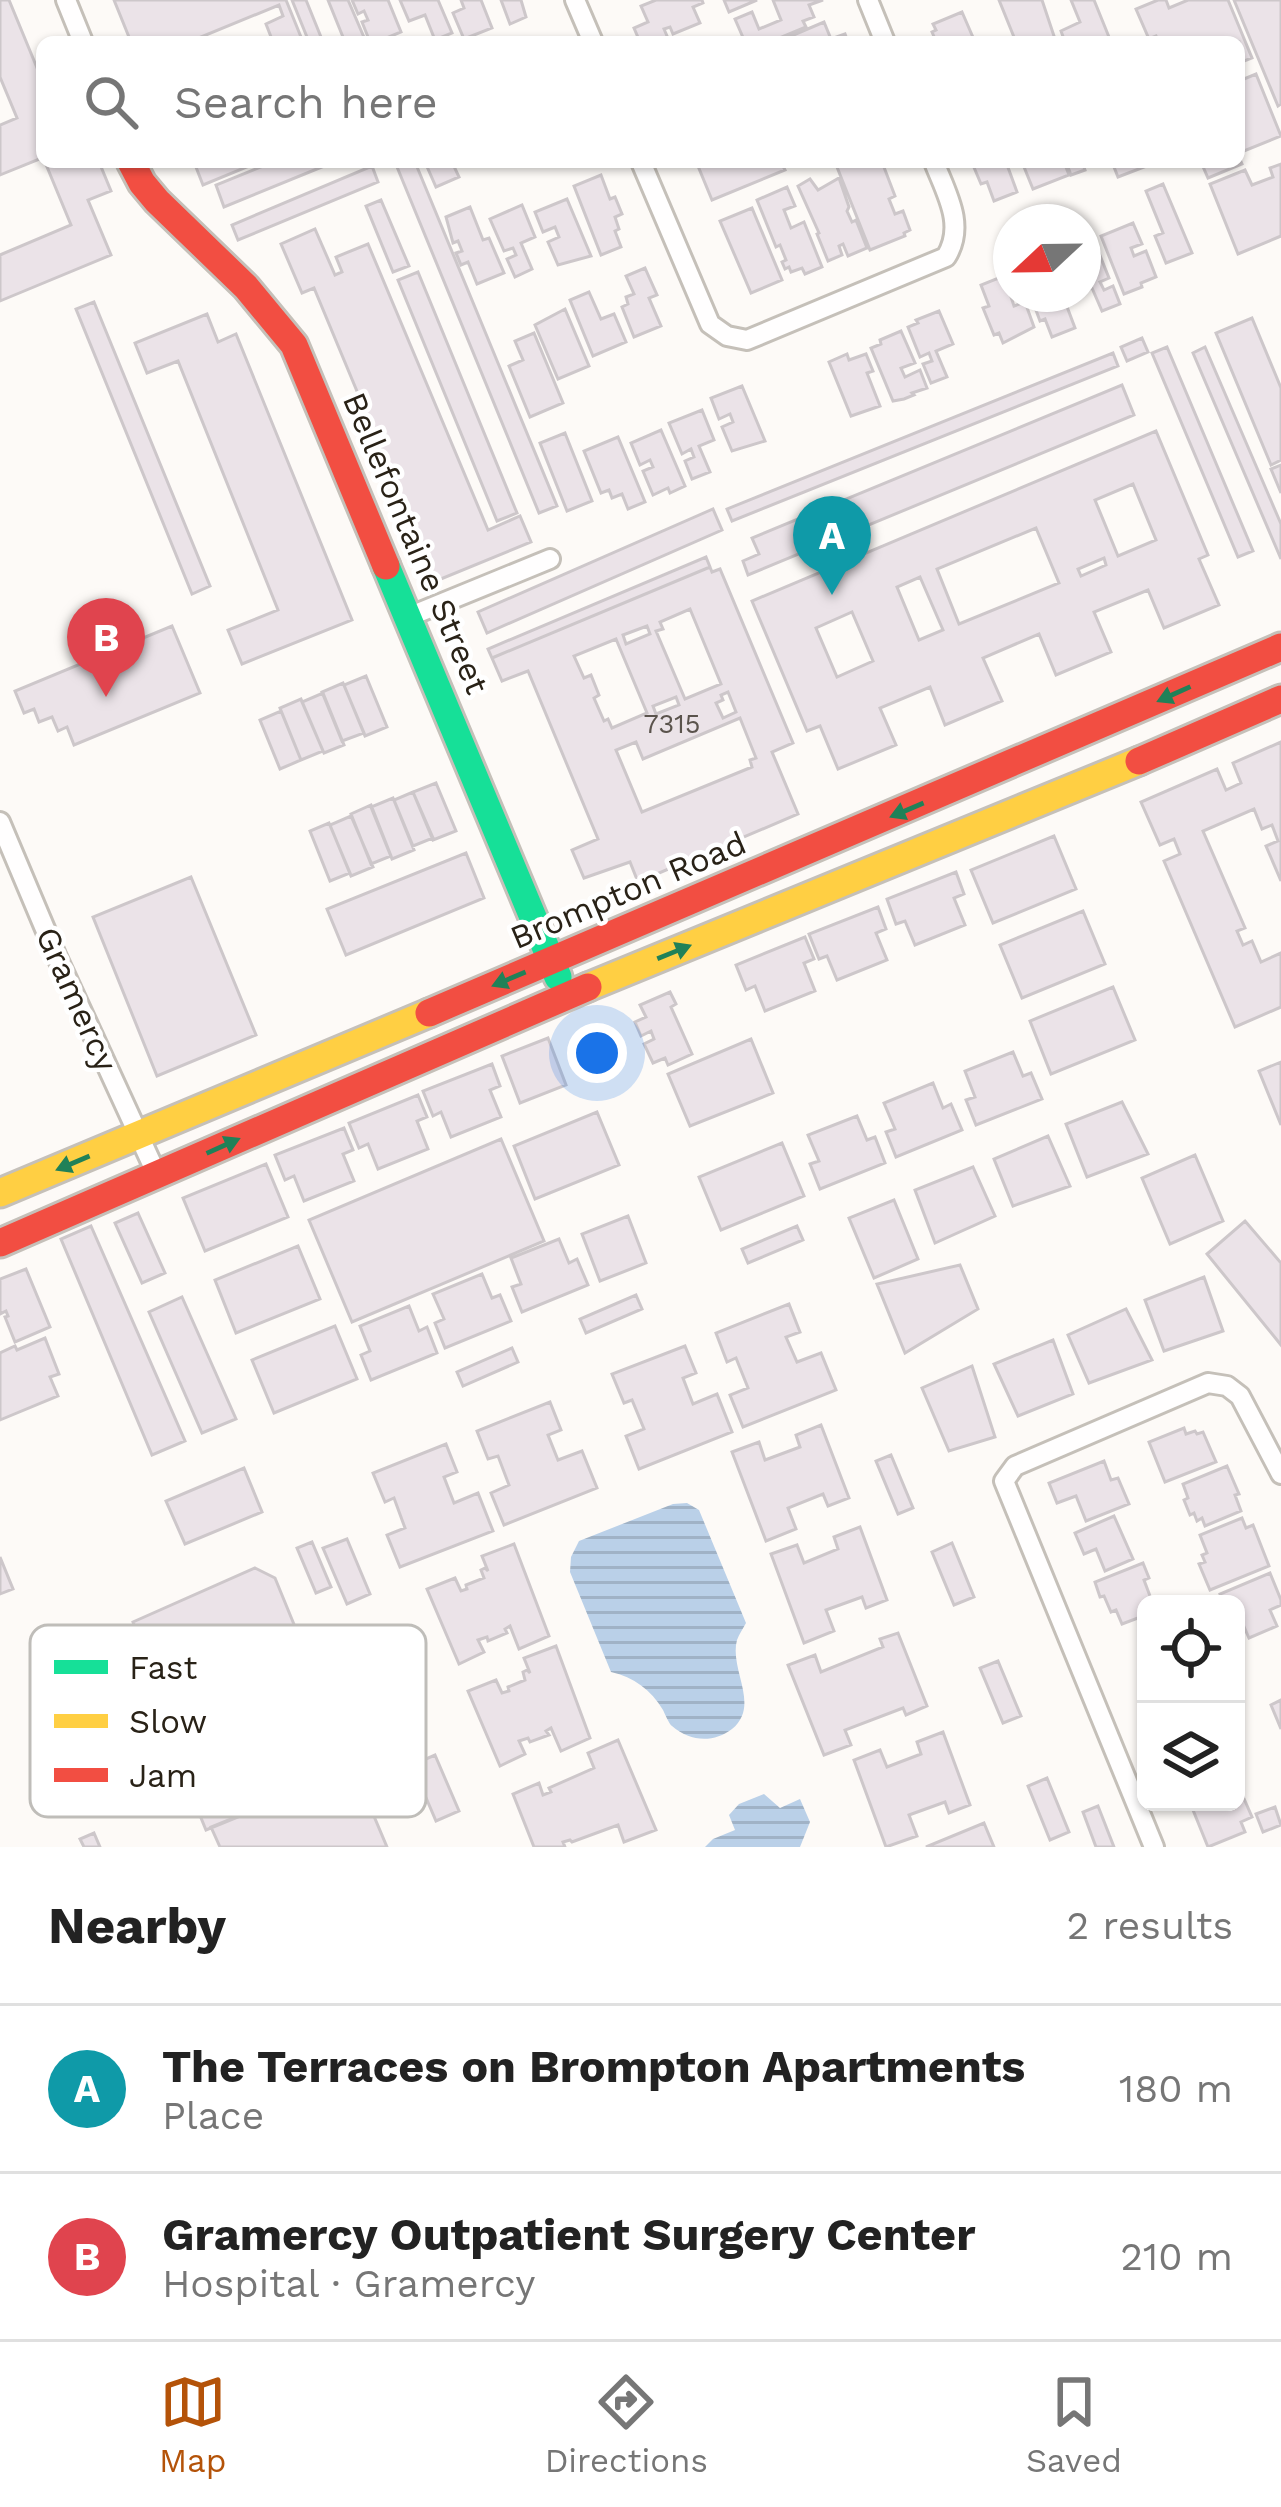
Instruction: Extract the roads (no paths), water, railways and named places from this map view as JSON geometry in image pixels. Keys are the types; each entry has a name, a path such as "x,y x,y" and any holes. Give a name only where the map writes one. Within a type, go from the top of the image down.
{"street":[{"path":"65,0 80,36"},
{"path":"575,0 590,36"},
{"path":"868,0 883,36"},
{"name":"Bellefontaine Street","path":"134,168 162,208 251,290 294,345 566,996"},
{"path":"644,168 706,316 717,331 747,340 940,261 952,248 956,227 936,168"},
{"path":"408,617 550,560"},
{"name":"Brompton Road","path":"0,1193 552,962 1281,646"},
{"path":"0,1243 566,996 976,830 1281,699"},
{"path":"957,788 976,830"},
{"name":"Gramercy","path":"0,822 157,1175"},
{"path":"1154,1847 1004,1480 1015,1466 1208,1383 1227,1386 1240,1396 1281,1474"}],"water":[{"path":"687,1503 699,1510 746,1623 736,1651 744,1709 732,1729 710,1738 679,1731 647,1691 611,1672 570,1572 579,1541 673,1504"},
{"path":"764,1794 780,1808 800,1799 810,1822 800,1847 705,1847 735,1830 729,1815 739,1804"}],"place":[{"name":"The Terraces on Brompton Apartments","path":"832,595"},
{"name":"Gramercy Outpatient Surgery Center","path":"106,697"}]}
